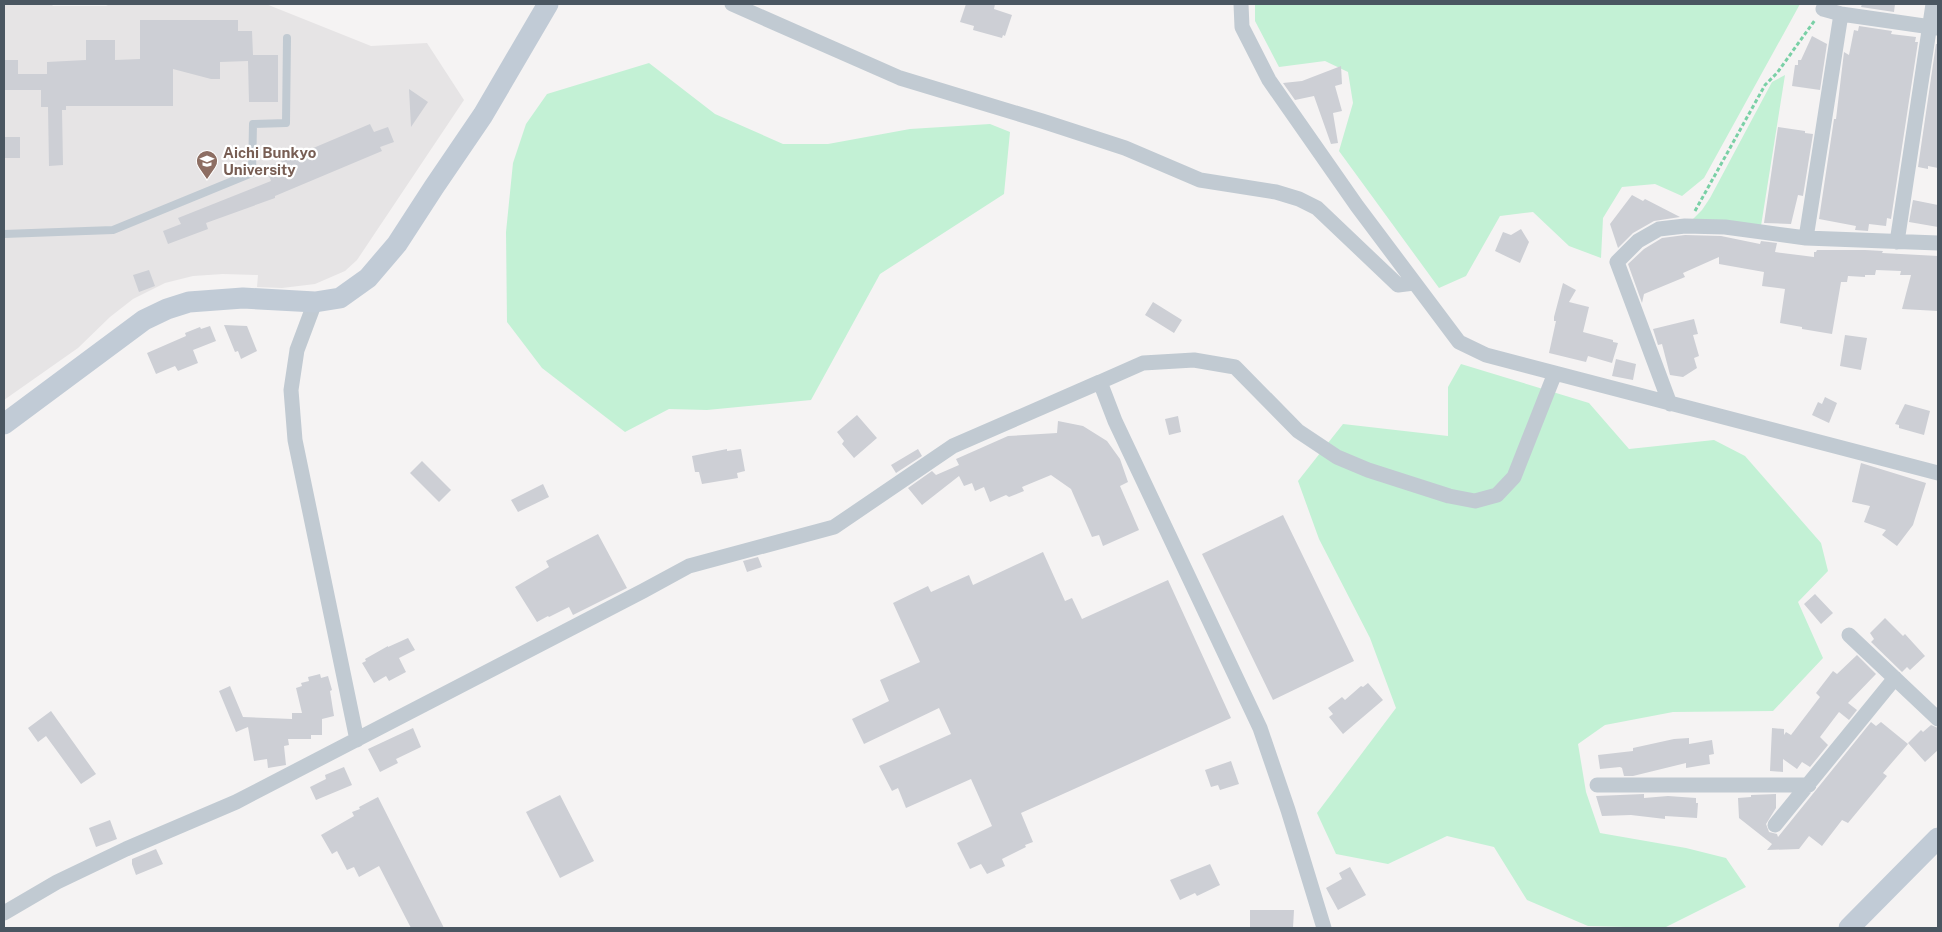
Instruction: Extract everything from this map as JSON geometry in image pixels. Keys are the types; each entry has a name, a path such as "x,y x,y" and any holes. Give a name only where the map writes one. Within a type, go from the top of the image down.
{"street":[{"path":"4,424 144,320 167,308 189,302 243,298 315,302 340,298 368,278 397,244 483,115 548,4"},
{"path":"732,4 900,78 1125,148 1200,180 1276,192 1299,199 1317,208 1398,285 1414,283"},
{"path":"1241,4 1242,27 1269,80 1357,206 1459,342 1486,355 1938,473"},
{"path":"1897,242 1934,28 1933,4"},
{"path":"1824,7 1841,14 1934,28"},
{"path":"1806,238 1841,14"},
{"path":"1670,404 1617,262 1638,241 1659,230 1685,226 1725,227 1806,238 1938,243"},
{"path":"315,302 297,350 291,390 295,440 357,740"},
{"path":"4,913 57,882 126,849 236,802 643,592 688,566 834,527 953,446 1143,363 1194,360 1235,367 1298,431 1337,457 1368,470 1449,496 1475,501 1497,495 1514,477 1555,373"},
{"path":"1100,382 1115,421 1260,728 1288,810 1324,928"},
{"path":"1850,635 1938,719"},
{"path":"1775,825 1895,678"},
{"path":"1597,785 1809,785"},
{"path":"1848,928 1938,838"}],"lane":[{"path":"4,234 113,230 252,174 253,124 286,122 287,38"}],"path":[{"path":"1685,226 1701,202 1766,85 1777,73 1824,7"}],"shaded area":[{"name":"Aichi Bunkyo University","path":"4,4 106,6 110,4 266,4 371,46 427,43 464,100 357,260 345,271 315,284 282,288 257,287 258,275 223,274 193,276 165,283 133,299 110,317 78,348 4,400"}],"green space":[{"path":"1255,4 1800,4 1704,178 1682,196 1655,184 1622,187 1603,218 1601,258 1569,246 1533,212 1500,216 1466,276 1439,288 1339,151 1353,103 1348,72 1325,61 1279,67 1255,21"},
{"path":"649,63 715,114 783,144 828,144 910,129 990,124 1010,132 1004,194 880,274 811,400 707,410 669,409 625,432 542,368 507,322 506,232 513,163 526,124 547,94"},
{"path":"1785,75 1761,226 1692,220 1710,198 1772,82"},
{"path":"1461,364 1589,403 1629,449 1714,440 1745,456 1821,543 1828,571 1798,602 1823,658 1773,711 1673,712 1605,725 1578,744 1586,792 1600,833 1686,848 1726,858 1746,887 1664,928 1588,926 1527,900 1494,847 1447,836 1388,864 1336,854 1317,813 1396,708 1370,638 1319,539 1298,481 1343,424 1448,436 1448,387"}],"building":[{"path":"966,4 995,4 994,9 1012,15 1005,36 1003,35 1002,38 973,30 974,26 960,22"},
{"path":"1862,4 1895,4 1894,12 1861,7"},
{"path":"140,20 238,20 238,31 252,31 253,55 278,55 278,102 249,102 248,61 220,62 220,79 211,79 173,69 173,106 66,106 66,110 62,110 63,165 49,166 48,107 41,107 41,90 4,90 4,60 18,60 18,74 47,74 47,62 86,60 86,40 115,40 115,60 140,59"},
{"path":"1859,26 1892,31 1891,34 1916,37 1915,42 1918,42 1891,219 1887,218 1886,226 1869,224 1868,231 1855,230 1856,226 1819,219 1834,119 1836,119 1844,52 1849,55 1854,30 1858,31"},
{"path":"1812,36 1827,44 1820,90 1792,86 1795,65 1798,65 1798,60 1801,60"},
{"path":"1936,44 1938,44 1938,168 1928,166 1928,169 1918,167"},
{"path":"1341,66 1342,84 1335,86 1342,111 1333,113 1338,143 1331,144 1314,96 1295,100 1283,83 1302,81"},
{"path":"409,89 428,102 411,127"},
{"path":"370,124 374,132 388,127 394,142 380,147 382,151 275,196 275,198 206,223 208,229 168,244 163,231 181,224 178,218 271,181 266,168"},
{"path":"1778,127 1813,134 1803,196 1798,195 1791,224 1764,223"},
{"path":"4,137 20,137 20,158 4,158"},
{"path":"1632,195 1643,201 1645,199 1680,217 1654,221 1633,233 1618,248 1610,224"},
{"path":"1913,200 1938,205 1938,227 1909,222"},
{"path":"1521,229 1529,242 1520,263 1495,251 1503,232 1511,235"},
{"path":"1685,235 1721,236 1760,244 1761,241 1777,243 1775,252 1814,257 1814,252 1817,250 1865,250 1883,251 1882,253 1938,256 1938,311 1902,309 1911,275 1900,275 1901,271 1876,270 1875,275 1865,275 1865,277 1848,276 1847,282 1841,282 1832,334 1802,329 1802,327 1780,323 1785,289 1762,286 1764,272 1719,264 1719,257 1683,273 1685,277 1644,294 1642,303 1628,264 1644,249 1662,238"},
{"path":"149,270 155,286 139,292 133,275"},
{"path":"1563,283 1576,290 1569,302 1589,307 1583,332 1618,343 1612,363 1588,356 1586,362 1549,353 1556,321 1554,321 1554,317"},
{"path":"1153,302 1182,320 1174,333 1145,315"},
{"path":"1694,319 1698,334 1693,335 1699,356 1694,358 1697,368 1683,377 1670,375 1662,344 1658,345 1653,329"},
{"path":"224,325 247,326 257,351 241,359 238,351 235,352"},
{"path":"210,326 216,341 193,350 198,363 178,371 175,366 156,374 147,353 186,336 185,333 200,327 201,329"},
{"path":"1845,335 1867,338 1861,370 1840,366"},
{"path":"1616,359 1636,364 1633,380 1612,376"},
{"path":"1825,397 1837,403 1829,423 1812,415 1818,402 1822,404"},
{"path":"1905,404 1930,411 1924,435 1899,428 1899,425 1895,424"},
{"path":"857,415 877,438 854,458 842,444 844,441 837,432"},
{"path":"1178,416 1181,432 1169,435 1165,419"},
{"path":"1058,421 1083,426 1107,441 1120,459 1128,482 1120,486 1139,530 1103,546 1099,535 1092,537 1071,489 1051,475 1022,487 1024,491 1009,497 1006,495 990,502 984,487 975,491 972,483 964,486 959,476 922,505 908,488 932,471 936,475 959,465 956,459 1008,436 1057,433"},
{"path":"727,449 727,451 741,449 745,471 737,473 738,478 702,484 699,472 695,472 692,456"},
{"path":"918,449 922,456 896,473 891,465"},
{"path":"422,461 451,490 439,502 410,473"},
{"path":"1861,463 1926,483 1913,525 1897,546 1882,535 1886,530 1864,522 1870,506 1852,502"},
{"path":"543,484 549,497 518,512 511,500"},
{"path":"1283,515 1354,661 1273,700 1202,554"},
{"path":"598,534 627,588 573,615 569,607 537,622 515,587 549,567 546,561"},
{"path":"1043,552 1065,601 1072,598 1082,619 1168,580 1231,718 1021,813 1033,842 1002,859 1005,866 987,874 981,864 970,869 957,843 992,826 971,779 906,808 898,788 892,791 879,766 951,734 939,708 864,744 852,719 889,701 880,680 920,662 893,603 928,586 931,592 969,575 973,585"},
{"path":"758,557 762,567 747,572 743,561"},
{"path":"1815,594 1833,613 1821,624 1804,604"},
{"path":"1885,618 1903,636 1905,634 1925,656 1910,670 1907,667 1902,672 1871,642 1874,639 1870,633"},
{"path":"408,638 415,650 399,658 406,672 389,681 386,676 374,683 362,663 366,661 365,659 388,646"},
{"path":"1857,655 1876,674 1848,703 1857,710 1849,720 1839,712 1820,737 1828,745 1810,767 1802,762 1797,769 1783,759 1783,772 1770,771 1772,728 1784,729 1784,735 1786,732 1791,735 1820,697 1816,693 1833,671 1837,674"},
{"path":"320,674 321,678 328,676 332,690 330,691 334,716 322,719 322,735 311,735 311,739 288,739 289,745 284,746 286,765 268,768 267,759 254,761 248,727 236,732 219,691 230,686 243,717 292,719 292,713 302,713 296,688 302,686 301,683 309,681 308,677"},
{"path":"1368,683 1383,700 1343,734 1329,717 1333,714 1328,708 1342,697 1345,700 1361,686 1363,687"},
{"path":"51,711 96,774 81,784 46,736 38,742 28,728"},
{"path":"1871,722 1876,726 1881,722 1908,744 1883,773 1887,776 1848,823 1842,820 1822,846 1809,836 1799,849 1767,850 1772,844 1739,818 1738,798 1751,797 1751,795 1776,794 1776,808 1766,824 1769,832 1777,834 1778,837"},
{"path":"1931,725 1938,728 1938,750 1925,762 1908,743 1921,730 1923,732"},
{"path":"413,728 421,747 396,759 398,763 380,772 368,749"},
{"path":"1689,738 1689,744 1712,740 1714,754 1709,755 1710,764 1686,768 1686,763 1633,776 1624,776 1620,767 1600,769 1598,755 1633,751 1633,748 1674,739"},
{"path":"1231,761 1239,784 1220,790 1218,785 1211,787 1205,770"},
{"path":"344,767 352,785 316,800 310,787 326,779 325,775"},
{"path":"1644,794 1644,798 1668,796 1696,798 1696,803 1698,803 1697,818 1665,816 1665,819 1631,815 1602,816 1596,796"},
{"path":"560,795 594,861 560,878 526,812"},
{"path":"378,797 444,928 411,928 379,866 359,877 354,867 347,870 337,851 332,854 321,835 354,816 352,812"},
{"path":"110,820 117,839 96,847 89,828"},
{"path":"156,849 163,864 136,875 132,859"},
{"path":"1210,864 1220,885 1197,896 1195,893 1180,900 1170,880"},
{"path":"1350,867 1366,895 1338,910 1326,888 1342,879 1339,873"},
{"path":"1250,910 1294,910 1293,928 1250,928"}],"place":[{"name":"Aichi Bunkyo University","path":"207,180"}]}
